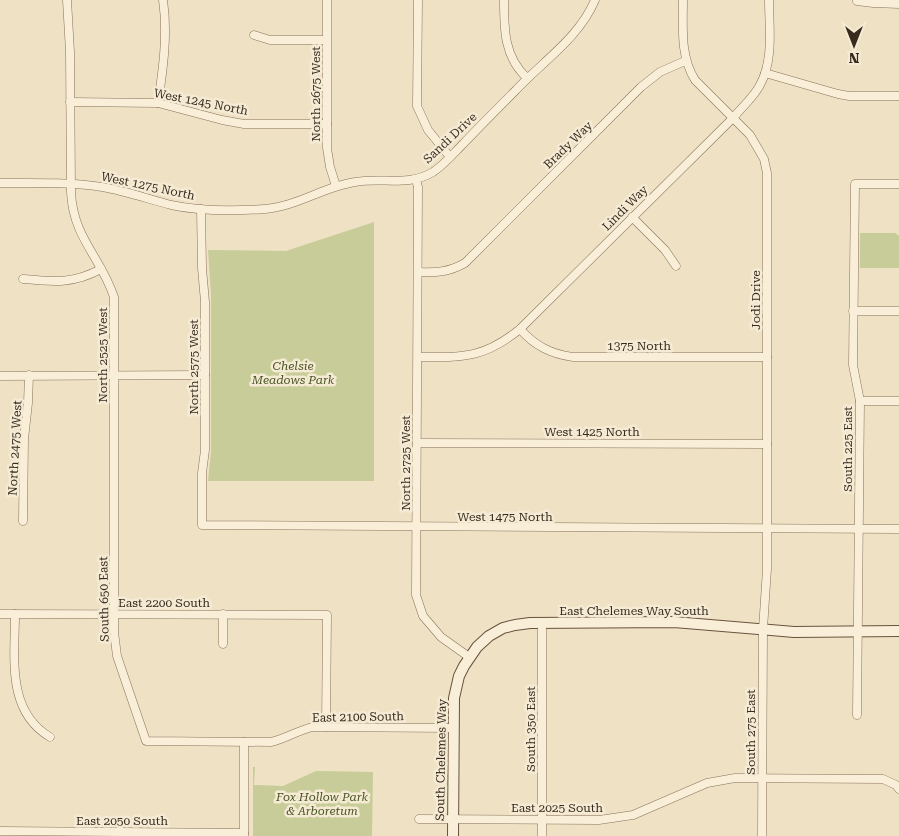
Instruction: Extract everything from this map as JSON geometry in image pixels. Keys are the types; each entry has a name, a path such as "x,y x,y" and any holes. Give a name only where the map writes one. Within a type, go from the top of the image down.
{"street":[{"name":"North 2525 West","path":"67,0 70,52 71,184 75,222 110,285 114,297 114,541"},
{"path":"158,103 166,36 163,0"},
{"name":"North 2675 West","path":"327,0 328,158 336,186"},
{"path":"418,0 417,106 428,130 450,157"},
{"path":"504,0 506,45 514,64 527,78"},
{"name":"Sandi Drive","path":"416,180 433,172 450,157 527,78 576,33 590,12 594,0"},
{"path":"683,0 683,43 686,61"},
{"name":"Lindi Way","path":"418,357 451,358 487,351 504,342 520,329 733,118 760,85 765,73 769,47 769,0"},
{"path":"857,0 899,4"},
{"path":"254,35 270,40 326,40"},
{"name":"Jodi Drive","path":"686,61 695,80 758,146 764,159 767,174 767,570"},
{"name":"Brady Way","path":"418,272 453,270 466,263 641,87 660,72 686,61"},
{"path":"765,73 838,94 850,96 899,96"},
{"name":"West 1245 North","path":"70,102 158,103 244,124 327,124"},
{"name":"West 1275 North","path":"0,184 71,184 103,188 143,196 172,205 201,209 265,209 296,204 336,186 367,180 404,182 416,180"},
{"path":"416,180 418,187 418,357"},
{"name":"South 225 East","path":"857,715 860,401 853,365 855,184 899,184"},
{"name":"North 2575 West","path":"201,209 202,268 205,302 205,450 202,472 202,525"},
{"path":"632,217 665,250 676,266"},
{"path":"23,279 48,282 78,280 101,269"},
{"path":"853,311 899,311"},
{"name":"1375 North","path":"520,329 534,344 544,350 558,355 573,357 767,357"},
{"name":"North 2725 West","path":"418,357 416,595 423,616 441,637 469,657"},
{"name":"North 2475 West","path":"23,521 24,439 29,375"},
{"path":"0,376 205,375"},
{"path":"860,401 899,401"},
{"name":"West 1425 North","path":"417,442 767,444"},
{"name":"West 1475 North","path":"202,525 337,525 417,528 899,529"},
{"name":"South 650 East","path":"114,541 114,614 117,656 146,742"},
{"name":"South 275 East","path":"762,836 763,629 767,570"},
{"name":"East 2200 South","path":"0,614 327,615 326,727"},
{"path":"16,614 16,687 24,712 38,730 50,737"},
{"path":"223,614 223,644"},
{"name":"East Chelemes Way South","path":"469,657 490,636 503,628 522,624 674,622 794,632 899,631"},
{"name":"South 350 East","path":"542,623 542,836"},
{"name":"South Chelemes Way","path":"453,836 454,698 459,676 469,657"},
{"name":"East 2100 South","path":"146,742 271,742 284,739 299,730 312,727 453,728"},
{"path":"244,742 244,835"},
{"name":"East 2025 South","path":"419,819 599,820 616,818 633,815 707,783 736,778 883,779 897,787"},
{"name":"East 2050 South","path":"0,832 244,835"}],"green space":[{"name":"Chelsie Meadows Park","path":"374,222 374,481 208,481 211,451 211,295 208,250 286,251"},
{"path":"860,233 895,233 899,236 899,268 860,268"},
{"name":"Fox Hollow Park & Arboretum","path":"253,767 255,767 254,785 283,786 316,771 373,772 372,836 253,836"}]}
